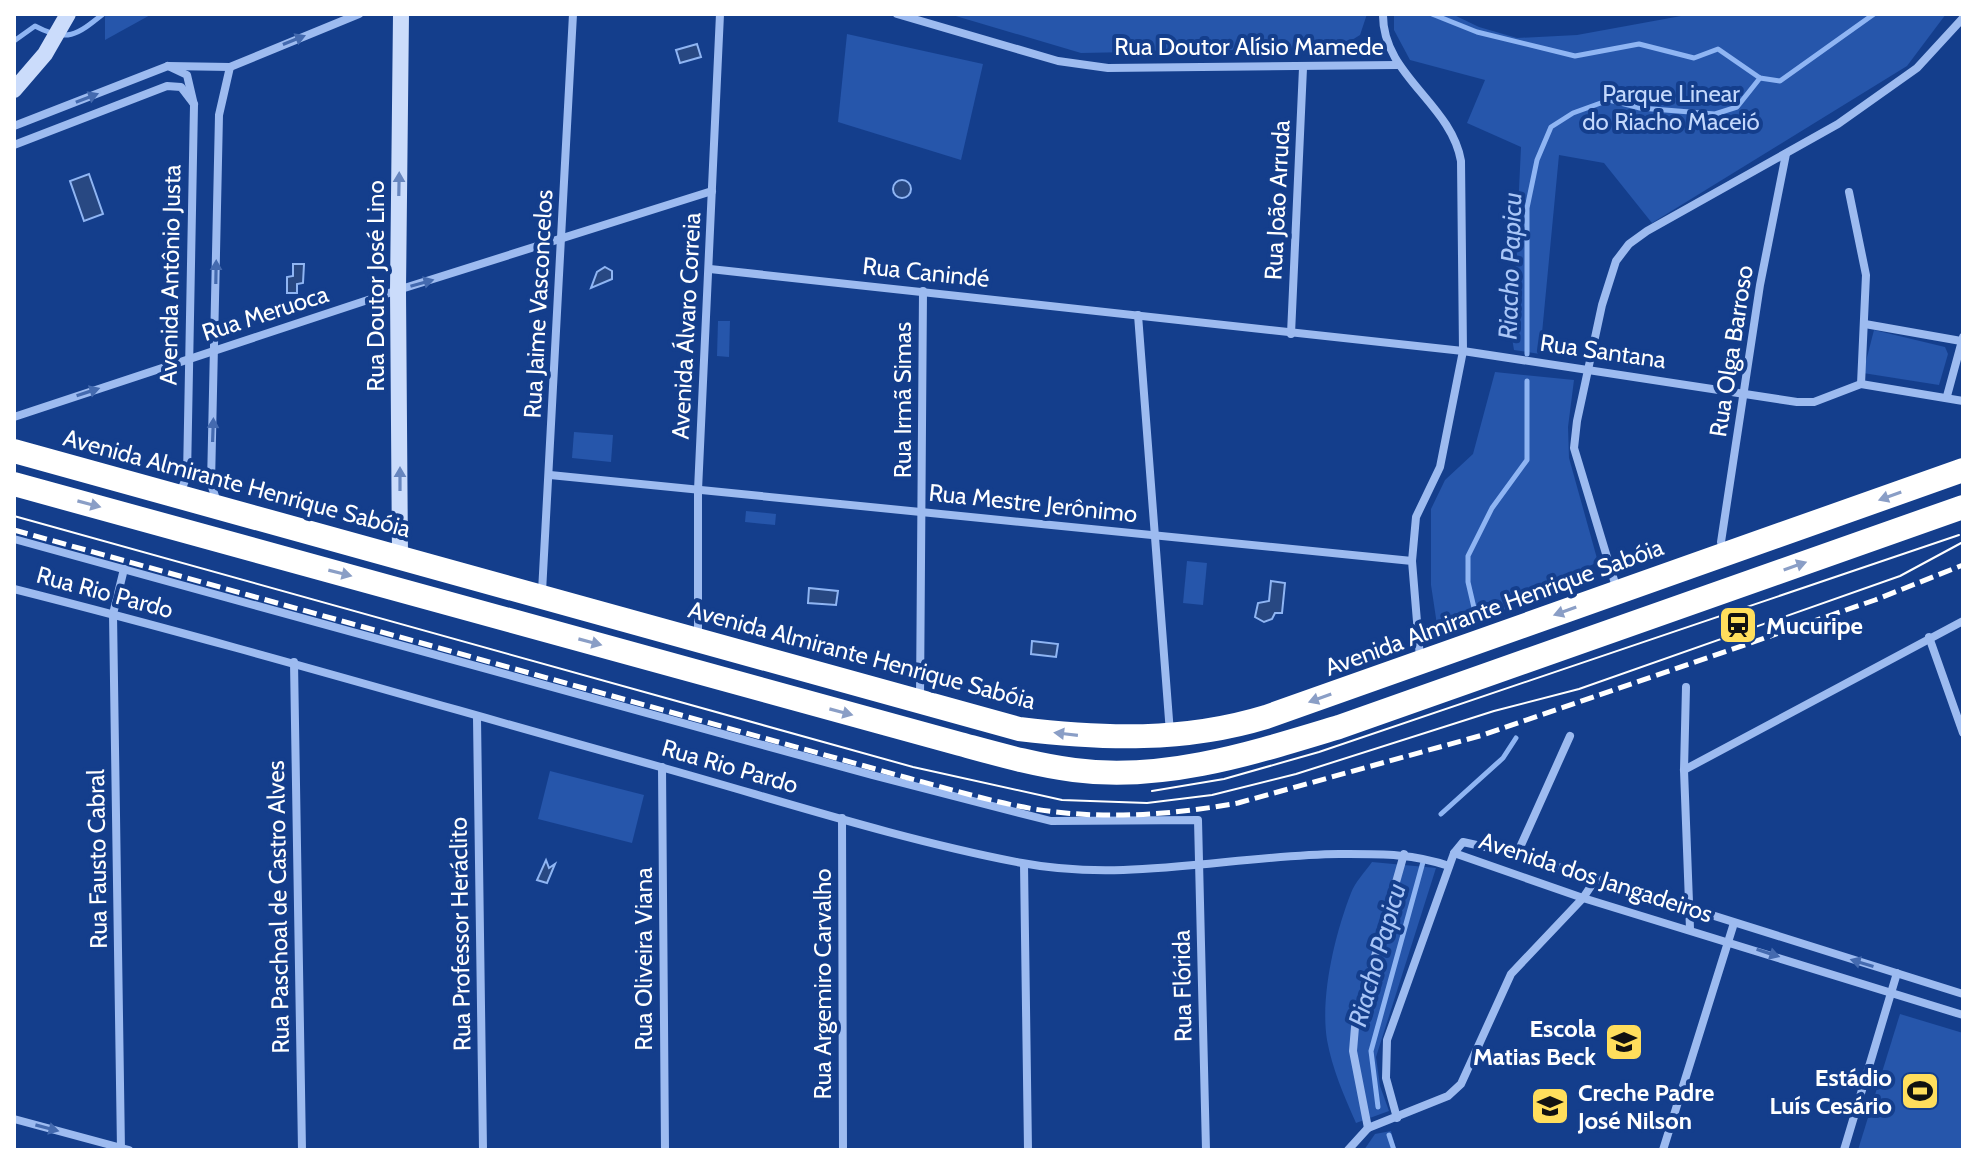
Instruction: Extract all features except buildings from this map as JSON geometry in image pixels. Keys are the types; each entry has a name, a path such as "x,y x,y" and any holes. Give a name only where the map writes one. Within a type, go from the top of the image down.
{"highway":[{"name":"Avenida Almirante Henrique Sabóia","path":"14,451 1019,729 1104,739 1170,736 1233,727 1963,470"},
{"path":"14,484 960,744 1074,770 1177,769 1245,756 1361,720 1963,507"},
{"path":"1351,687 1361,720"}],"street":[{"path":"14,126 168,66 230,67 359,14"},
{"name":"Rua Doutor José Lino","path":"400,557 398,290 401,14"},
{"name":"Rua Jaime Vasconcelos","path":"541,595 573,14"},
{"name":"Avenida Álvaro Correia","path":"698,640 698,490 720,14"},
{"name":"Rua Doutor Alísio Mamede","path":"897,14 1058,61 1108,68 1397,65 1431,104 1458,145 1463,351 1440,467 1416,517 1412,561"},
{"path":"1383,14 1382,35 1397,65"},
{"path":"1618,593 1574,448 1588,369 1616,261 1629,244 1786,154 1917,68 1963,18"},
{"path":"14,90 45,54 67,19"},
{"name":"Avenida Antônio Justa","path":"168,66 187,75 194,105 187,476 178,495"},
{"name":"Avenida Antônio Justa","path":"220,506 211,484 219,115 230,67"},
{"name":"Rua João Arruda","path":"1291,334 1303,68"},
{"path":"14,145 167,86 181,87 194,105"},
{"name":"Rua Olga Barroso","path":"1725,555 1721,542 1760,285 1786,154"},
{"name":"Rua Meruoca","path":"14,417 398,290 712,191"},
{"path":"1849,192 1866,275 1861,384"},
{"name":"Rua Canindé","path":"710,269 1138,315"},
{"name":"Rua Irmã Simas","path":"920,701 923,291"},
{"path":"1138,315 1170,736"},
{"name":"Rua Santana","path":"1138,315 1463,351 1744,395 1814,402 1861,384 1963,401"},
{"path":"1865,324 1962,339 1947,396"},
{"name":"Rua Mestre Jerônimo","path":"550,475 1412,561"},
{"path":"14,539 124,569"},
{"path":"1412,561 1421,661"},
{"name":"Rua Fausto Cabral","path":"123,1149 113,614 124,569"},
{"name":"Rua Flórida","path":"124,569 872,775 1051,821 1198,820 1206,1150"},
{"name":"Rua Rio Pardo","path":"14,589 294,662 477,718 842,818 1024,864 1086,869 1308,854 1404,854 1449,866"},
{"path":"1684,770 1963,621"},
{"path":"1929,637 1963,733"},
{"name":"Rua Paschoal de Castro Alves","path":"294,662 302,1150"},
{"path":"1686,687 1684,770 1690,929"},
{"name":"Rua Professor Heráclito","path":"477,718 483,1150"},
{"path":"1517,854 1570,736"},
{"name":"Rua Oliveira Viana","path":"662,767 665,1150"},
{"name":"Rua Argemiro Carvalho","path":"842,818 843,1150"},
{"name":"Avenida dos Jangadeiros","path":"1963,994 1517,854 1468,842 1459,845 1454,853 1583,898 1728,940 1963,1015"},
{"path":"1394,1119 1386,1078 1387,1040 1454,853"},
{"path":"1370,1126 1353,1051 1355,1027 1404,854"},
{"path":"1024,864 1028,1150"},
{"path":"1348,1150 1370,1126 1448,1096 1461,1084 1511,974 1583,898 1595,880"},
{"path":"1663,1150 1734,923"},
{"path":"1844,1150 1897,973"},
{"path":"14,1119 123,1149"}],"green space":[{"path":"105,14 152,14 105,40"},
{"path":"949,14 1367,14 1360,35 1339,48 1081,53"},
{"name":"Parque Linear do Riacho Maceió","path":"1394,14 1452,14 1479,27 1517,38 1577,35 1692,14 1946,14 1907,66 1652,223 1604,163 1559,155 1540,354 1514,350 1512,338 1521,147 1467,123 1485,80 1410,60 1394,30"},
{"path":"847,34 983,64 961,160 838,122"},
{"path":"718,321 730,321 729,357 717,356"},
{"path":"1874,330 1945,347 1948,354 1939,385 1863,373"},
{"path":"1495,372 1574,380 1568,427 1569,458 1598,562 1513,601 1496,618 1439,638 1431,585 1431,509 1445,480 1473,454"},
{"path":"574,432 613,435 611,462 572,458"},
{"path":"746,511 776,514 775,525 745,522"},
{"path":"1187,561 1207,563 1203,605 1183,603"},
{"path":"550,771 644,795 632,843 538,819"},
{"path":"1372,862 1436,868 1376,1057 1380,1086 1389,1111 1356,1123 1329,1050 1325,1023 1327,985 1345,909 1355,885"},
{"name":"Estádio Luís Cesário","path":"1900,1014 1963,1033 1963,1150 1858,1150"},
{"path":"1391,1131 1396,1150 1364,1150 1375,1134"}],"shaded area":[{"path":"697,44 701,57 680,63 676,50"},
{"path":"89,174 103,214 84,221 70,181"},
{"path":"902,180 911,189 902,198 893,189"},
{"path":"293,264 304,264 303,283 297,284 297,293 287,293 287,277 293,276"},
{"path":"605,267 612,271 612,279 591,288 597,272"},
{"path":"1271,581 1285,583 1282,613 1275,613 1272,619 1264,622 1255,617 1258,603 1269,601"},
{"path":"809,588 838,591 836,605 808,603"},
{"path":"1032,641 1058,644 1056,657 1031,654"},
{"path":"546,860 549,868 555,864 547,883 537,880"}],"waterway":[{"path":"14,41 35,26 55,34 78,32 103,14"},
{"path":"1432,14 1477,32 1575,56 1639,44 1694,58 1718,49 1760,78 1780,81 1874,14"},
{"name":"Riacho Papicu","path":"1527,354 1527,208 1537,160 1551,127 1573,113 1609,100 1640,108 1715,114 1737,107 1760,78"},
{"name":"Riacho Papicu","path":"1475,612 1468,582 1468,556 1492,508 1527,460 1527,381"},
{"name":"Riacho Papicu","path":"1441,814 1503,758 1516,738"},
{"name":"Riacho Papicu","path":"1378,1107 1371,1051 1423,862"},
{"name":"Riacho Papicu","path":"1389,1135 1394,1150"}],"tram line":[{"path":"14,516 913,767 1062,800 1147,803 1212,795 1296,774 1494,711 1579,689 1900,576 1963,542"},
{"path":"1152,791 1224,779 1319,752 1959,535"}],"railway":[{"path":"14,530 971,795 1034,809 1111,815 1188,811 1238,803 1483,735 1875,600 1963,565"}],"place":[{"name":"Mucuripe","path":"1738,625"},
{"name":"Escola Matias Beck","path":"1624,1042"},
{"name":"Estádio Luís Cesário","path":"1920,1091"},
{"name":"Creche Padre José Nilson","path":"1550,1106"}]}
